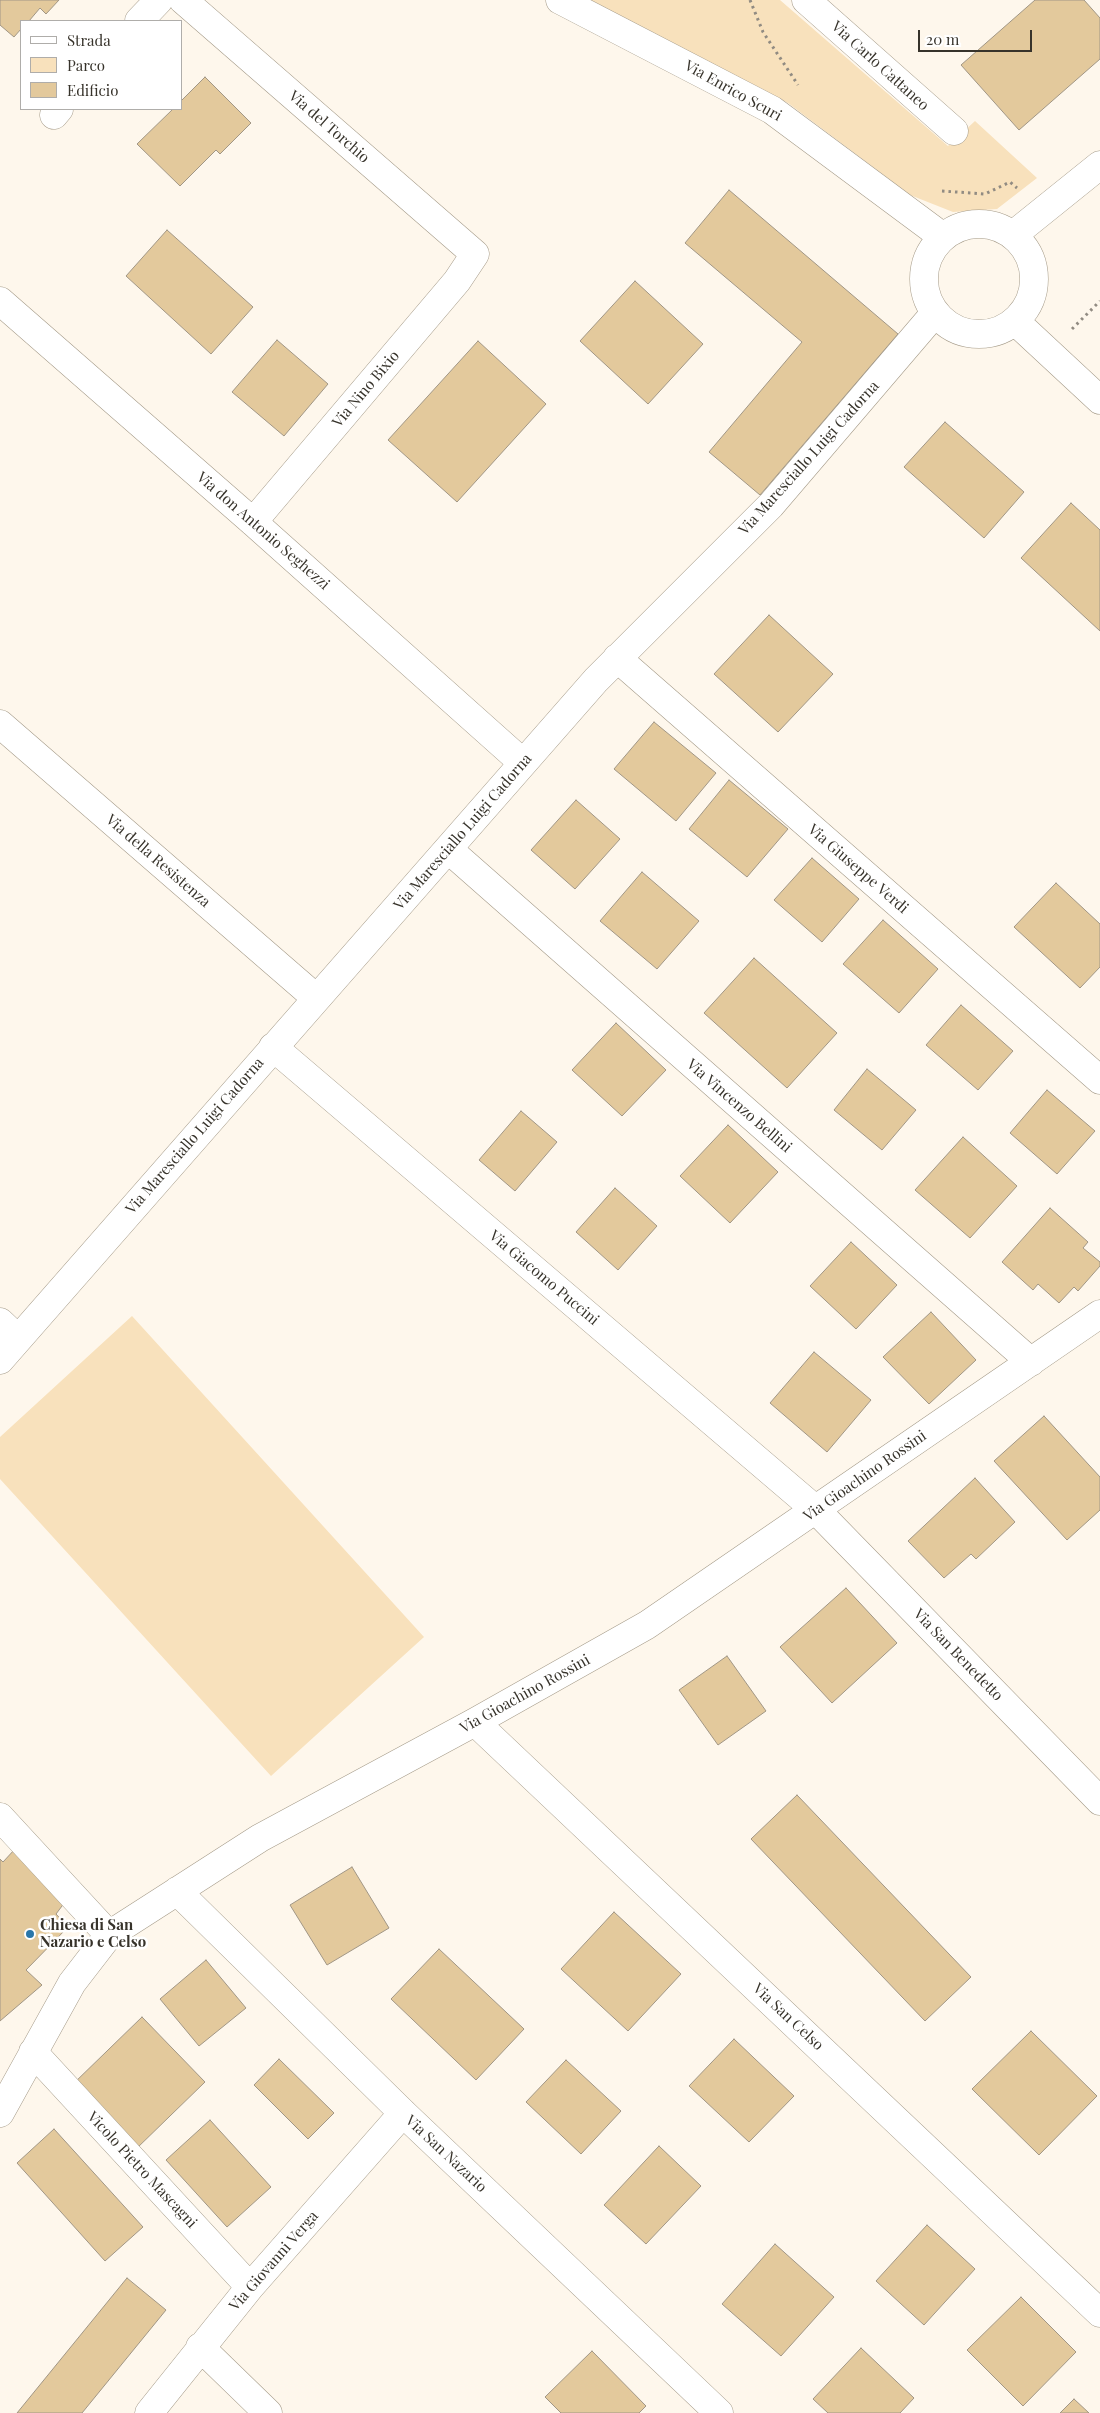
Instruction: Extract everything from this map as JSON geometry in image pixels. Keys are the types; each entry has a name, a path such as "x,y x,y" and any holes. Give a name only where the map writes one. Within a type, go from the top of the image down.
{"street":[{"path":"140,20 159,0"},
{"name":"Via del Torchio","path":"183,0 475,254"},
{"name":"Via Enrico Scuri","path":"560,0 601,8 772,110 943,237"},
{"name":"Via Carlo Cattaneo","path":"806,0 954,131"},
{"path":"1013,235 1100,165"},
{"path":"975,224 996,226 1013,235 1021,242 1031,258 1035,285 1028,307 1016,322 1001,331 982,335 968,334 950,327 935,313 924,289 926,265 931,252 943,237 956,229 975,224"},
{"name":"Via Nino Bixio","path":"253,522 457,281 475,254"},
{"name":"Via don Antonio Seghezzi","path":"0,301 253,522 524,764"},
{"name":"Via Maresciallo Luigi Cadorna","path":"0,1360 9,1331 273,1047 617,658 771,505 935,313"},
{"path":"1016,322 1100,400"},
{"name":"Via Giuseppe Verdi","path":"617,658 1100,1080"},
{"name":"Via della Resistenza","path":"0,724 316,998"},
{"name":"Via Vincenzo Bellini","path":"448,849 1031,1362"},
{"name":"Via Giacomo Puccini","path":"273,1047 816,1510"},
{"name":"Via Gioachino Rossini","path":"0,2113 72,1983 109,1935 260,1838 475,1722 647,1625 1100,1314"},
{"name":"Via San Benedetto","path":"816,1510 1100,1801"},
{"name":"Via San Celso","path":"475,1722 1100,2313"},
{"path":"0,1817 109,1935"},
{"name":"Via San Nazario","path":"177,1892 403,2113 719,2413"},
{"name":"Vicolo Pietro Mascagni","path":"33,2052 250,2287"},
{"name":"Via Giovanni Verga","path":"149,2413 250,2287 403,2113"},
{"path":"200,2347 268,2413"}],"path":[{"path":"750,0 763,32 802,92"},
{"path":"936,190 985,194 1010,182 1044,211"},
{"path":"1079,336 1072,329 1100,301"}],"green space":[{"path":"587,0 780,0 948,146 975,121 1037,178 997,209 953,212 910,195 788,103"},
{"path":"132,1316 424,1637 271,1776 0,1479 0,1437"}],"building":[{"path":"0,0 59,0 46,14 40,8 30,20 20,20 20,30 14,37 0,25"},
{"path":"1035,0 1084,0 1100,18 1100,59 1019,130 961,65"},
{"path":"205,77 251,123 220,154 216,150 180,186 137,144 172,110 182,110 182,100"},
{"path":"729,190 898,334 760,495 709,452 802,342 685,243"},
{"path":"167,230 253,307 211,354 126,276"},
{"path":"635,281 703,344 648,404 580,341"},
{"path":"277,340 328,384 284,436 232,392"},
{"path":"478,341 546,404 457,502 388,440"},
{"path":"945,422 1024,492 984,538 904,467"},
{"path":"1071,503 1100,530 1100,631 1021,558"},
{"path":"769,615 833,674 778,732 714,674"},
{"path":"654,722 716,773 676,821 614,769"},
{"path":"729,780 788,829 747,877 689,829"},
{"path":"576,800 620,839 575,889 531,850"},
{"path":"812,858 859,899 822,942 774,900"},
{"path":"642,872 699,921 657,969 600,921"},
{"path":"1056,883 1100,924 1100,967 1080,988 1014,927"},
{"path":"883,920 938,969 899,1013 843,964"},
{"path":"754,958 837,1033 787,1088 704,1013"},
{"path":"961,1005 1013,1051 978,1090 926,1045"},
{"path":"616,1023 666,1070 622,1116 572,1070"},
{"path":"867,1069 916,1110 882,1150 834,1110"},
{"path":"1047,1090 1095,1131 1057,1174 1010,1133"},
{"path":"521,1111 557,1142 515,1191 479,1160"},
{"path":"728,1125 778,1172 730,1223 680,1176"},
{"path":"963,1137 1017,1186 970,1238 915,1190"},
{"path":"615,1188 657,1226 618,1270 576,1232"},
{"path":"1050,1208 1088,1242 1083,1248 1100,1262 1100,1266 1078,1291 1074,1287 1059,1303 1038,1284 1033,1290 1002,1262"},
{"path":"851,1242 897,1285 856,1329 810,1286"},
{"path":"931,1312 976,1360 929,1404 883,1357"},
{"path":"814,1352 871,1400 827,1452 770,1403"},
{"path":"1044,1416 1100,1477 1100,1510 1067,1540 994,1461"},
{"path":"975,1478 1015,1522 976,1559 971,1554 944,1578 908,1541"},
{"path":"846,1588 897,1643 832,1703 780,1647"},
{"path":"727,1656 766,1711 718,1745 679,1690"},
{"path":"797,1795 971,1977 925,2021 751,1839"},
{"name":"Chiesa di San Nazario e Celso","path":"15,1849 65,1902 56,1914 68,1927 26,1970 42,1985 0,2021 0,1859 3,1862"},
{"path":"352,1867 389,1928 327,1965 290,1905"},
{"path":"614,1912 681,1974 628,2031 561,1969"},
{"path":"439,1949 524,2029 476,2080 391,1999"},
{"path":"206,1960 246,2008 199,2046 160,1999"},
{"path":"142,2017 205,2082 135,2150 72,2085"},
{"path":"1031,2031 1097,2096 1039,2155 972,2089"},
{"path":"734,2039 794,2096 749,2142 689,2086"},
{"path":"279,2059 334,2113 308,2139 254,2085"},
{"path":"566,2060 621,2111 581,2154 526,2102"},
{"path":"210,2120 271,2187 227,2227 166,2160"},
{"path":"54,2129 143,2227 105,2261 17,2163"},
{"path":"659,2146 701,2186 646,2244 604,2205"},
{"path":"927,2225 975,2269 924,2325 876,2281"},
{"path":"775,2244 834,2297 781,2356 722,2304"},
{"path":"127,2278 166,2310 82,2413 17,2413"},
{"path":"1021,2297 1076,2352 1023,2406 967,2350"},
{"path":"861,2348 914,2398 900,2413 828,2413 813,2399"},
{"path":"592,2351 646,2406 639,2413 561,2413 545,2397"},
{"path":"1074,2399 1089,2413 1060,2413"}],"place":[{"name":"Chiesa di San Nazario e Celso","path":"30,1934"}]}
